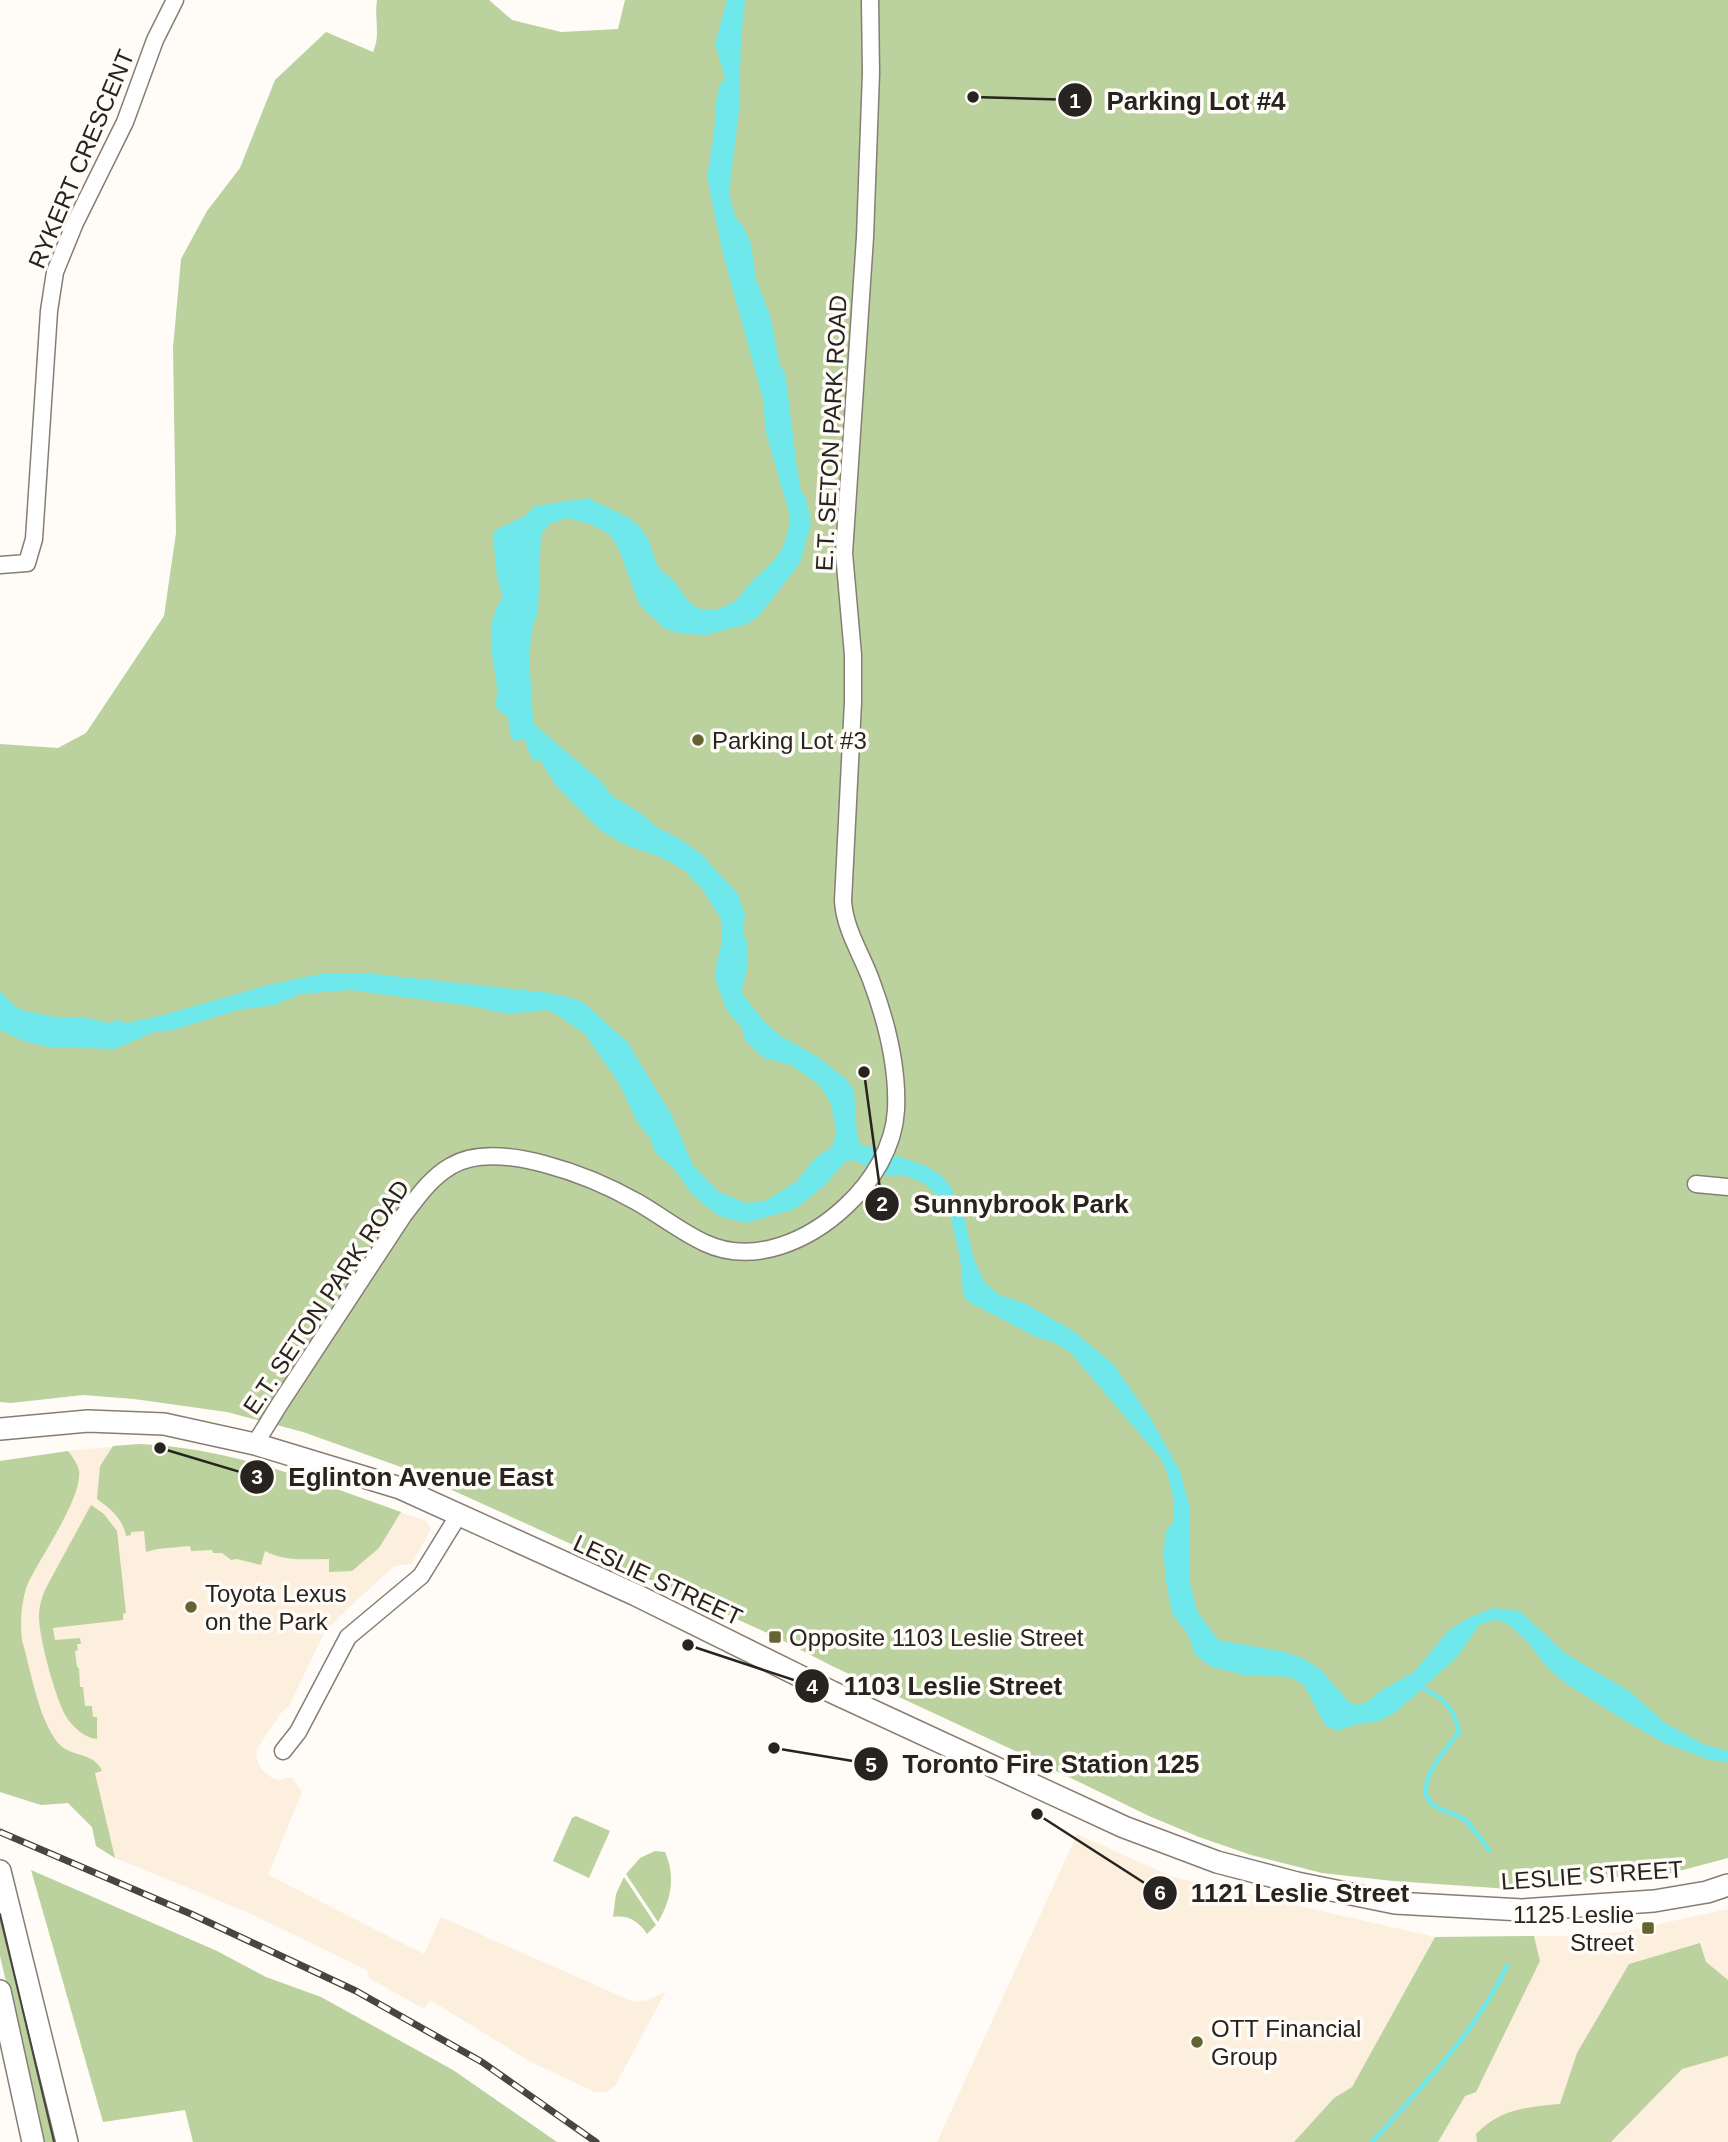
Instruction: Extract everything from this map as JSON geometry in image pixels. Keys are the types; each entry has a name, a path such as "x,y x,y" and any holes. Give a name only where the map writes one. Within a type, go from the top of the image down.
{"main road":[{"name":"LESLIE STREET","path":"0,1429 88,1421 164,1424 256,1444 400,1488 636,1595 832,1692 1124,1827 1217,1862 1297,1884 1395,1903 1509,1910 1654,1901 1707,1892 1728,1885"},
{"path":"0,1871 67,2142"},
{"path":"0,1991 33,2142"},
{"path":"50,2075 75,2142"}],"street":[{"name":"RYKERT CRESCENT","path":"0,565 27,563 34,539 55,272 75,223 125,122 155,40 175,0"},
{"name":"E.T. SETON PARK ROAD","path":"256,1444 403,1216 426,1187 456,1163 494,1155 560,1170 621,1194 707,1244 743,1251 774,1248 827,1223 862,1191 885,1151 896,1112 894,1073 881,1011 871,979 844,919 843,901 853,702 853,655 844,553 865,237 871,73 870,0"},
{"path":"1696,1184 1728,1187"},
{"path":"283,1751 298,1732 348,1637 421,1576 458,1516"}],"shaded area":[{"path":"140,1444 188,1449 280,1470 426,1521 431,1529 412,1564 394,1566 324,1633 289,1706 281,1713 257,1749 256,1756 261,1769 279,1780 292,1777 302,1792 268,1875 424,1954 441,1917 634,2002 648,2000 666,1991 615,2086 606,2092 595,2092 531,2062 430,2000 424,2009 369,1978 367,1970 247,1912 115,1858 96,1846 92,1827 68,1803 41,1805 0,1792 0,1461"},
{"path":"1077,1834 1173,1877 1435,1937 1352,2087 1334,2098 1294,2142 937,2142"},
{"path":"1728,1909 1728,2142 1438,2142 1540,1961 1534,1936 1622,1932"}],"green space":[{"path":"377,0 489,0 512,20 561,32 618,29 625,0 1728,0 1728,1858 1664,1875 1632,1875 1532,1889 1510,1889 1322,1873 1251,1855 1149,1816 772,1635 401,1467 303,1432 227,1412 83,1395 0,1402 0,744 58,748 86,733 164,616 176,533 173,348 181,259 207,211 240,168 275,80 326,32 373,52 377,39"},
{"path":"140,1444 240,1459 305,1478 401,1512 379,1548 352,1571 329,1572 329,1559 288,1558 265,1551 261,1565 231,1560 222,1553 213,1553 212,1550 191,1551 190,1546 146,1552 144,1531 131,1532 131,1535 126,1536 116,1515 97,1499 100,1466 113,1446"},
{"path":"68,1451 79,1470 78,1482 67,1512 26,1588 21,1614 22,1640 40,1708 51,1733 63,1748 94,1761 102,1771 95,1773 115,1858 96,1846 92,1827 68,1803 41,1805 0,1792 0,1461"},
{"path":"91,1505 104,1514 117,1531 126,1613 123,1614 123,1620 53,1628 55,1640 80,1638 81,1644 77,1644 78,1650 75,1651 80,1687 83,1687 85,1706 92,1706 93,1717 97,1717 97,1739 76,1729 63,1710 45,1654 39,1617 45,1590"},
{"path":"576,1816 610,1831 589,1878 553,1861 572,1818"},
{"path":"655,1851 665,1852 671,1879 669,1897 658,1922 626,1874 640,1858"},
{"path":"31,1870 217,1951 266,1977 321,1997 453,2070 557,2142 193,2142 185,2110 103,2122"},
{"path":"624,1877 656,1925 647,1934 633,1920 613,1917 616,1894"},
{"path":"0,1907 56,2142 44,2142 0,1956"},
{"path":"1534,1936 1540,1961 1476,2092 1465,2096 1438,2142 1294,2142 1334,2098 1352,2087 1435,1937"},
{"path":"1700,1943 1706,1962 1728,1980 1728,2056 1682,2069 1611,2142 1477,2142 1476,2134 1504,2114 1525,2108 1560,2104 1577,2053 1629,1964"}],"water":[{"path":"727,0 745,0 739,109 729,194 735,216 751,243 756,280 770,315 780,366 785,372 797,468 811,523 800,563 758,617 747,624 706,635 684,634 665,629 639,604 619,549 609,534 590,524 566,518 549,524 541,534 538,613 531,636 533,721 602,782 611,795 643,815 656,827 700,853 738,894 745,915 743,934 747,942 748,966 742,987 743,995 779,1035 818,1057 847,1080 854,1091 860,1144 924,1165 941,1175 950,1186 964,1217 974,1259 984,1282 998,1294 1024,1303 1072,1330 1114,1365 1151,1419 1180,1471 1190,1509 1189,1579 1197,1611 1218,1640 1285,1652 1304,1659 1321,1670 1350,1703 1358,1705 1369,1701 1380,1691 1414,1672 1448,1631 1468,1618 1493,1608 1520,1611 1566,1654 1629,1691 1665,1723 1703,1744 1728,1751 1728,1762 1710,1760 1664,1743 1619,1717 1564,1682 1547,1667 1525,1639 1508,1624 1495,1620 1480,1624 1457,1657 1396,1712 1377,1722 1361,1723 1337,1731 1325,1725 1304,1685 1290,1677 1245,1675 1212,1667 1195,1655 1189,1636 1172,1613 1164,1558 1165,1532 1174,1521 1174,1501 1161,1459 1070,1352 967,1301 963,1293 960,1257 950,1215 938,1196 924,1183 906,1176 885,1175 853,1160 845,1162 824,1186 795,1209 746,1223 722,1217 693,1195 675,1170 655,1152 620,1085 585,1034 554,1013 546,1010 508,1014 471,1006 350,990 300,994 275,1005 238,1010 173,1030 154,1032 115,1049 50,1047 23,1041 0,1030 0,991 22,1010 108,1023 119,1020 127,1023 163,1015 268,985 325,973 365,973 551,993 582,1001 628,1043 671,1114 693,1165 719,1192 746,1203 765,1201 797,1181 815,1158 833,1146 836,1130 832,1109 818,1084 791,1065 764,1058 745,1040 742,1028 728,1012 717,985 715,972 722,941 721,919 700,886 687,872 670,862 628,846 601,831 557,787 540,760 533,761 524,739 511,739 508,717 498,710 496,704 491,631 493,619 503,597 497,578 493,536 495,530 525,516 535,506 588,498 631,519 645,534 661,570 692,604 709,610 722,607 739,597 774,560 786,539 788,507 767,436 763,399 723,254 707,177 716,103 719,87 725,77 715,44"}],"waterway":[{"path":"1421,1688 1447,1704 1459,1732 1432,1769 1426,1790 1428,1799 1442,1810 1465,1820 1489,1850"},
{"path":"1372,2142 1463,2037 1494,1991 1507,1966"}],"tram line":[{"path":"0,1914 54,2142"}],"railway":[{"path":"0,1832 191,1914 356,1991 482,2062 596,2142"}],"place":[{"name":"Parking Lot #4","path":"973,97"},
{"name":"Parking Lot #3","path":"698,740"},
{"name":"Sunnybrook Park","path":"864,1072"},
{"name":"Eglinton Avenue East","path":"160,1448"},
{"name":"Toyota Lexus on the Park","path":"191,1607"},
{"name":"Opposite 1103 Leslie Street","path":"775,1637"},
{"name":"1103 Leslie Street","path":"688,1645"},
{"name":"Toronto Fire Station 125","path":"774,1748"},
{"name":"1121 Leslie Street","path":"1037,1814"},
{"name":"1125 Leslie Street","path":"1648,1928"},
{"name":"OTT Financial Group","path":"1197,2042"}]}
